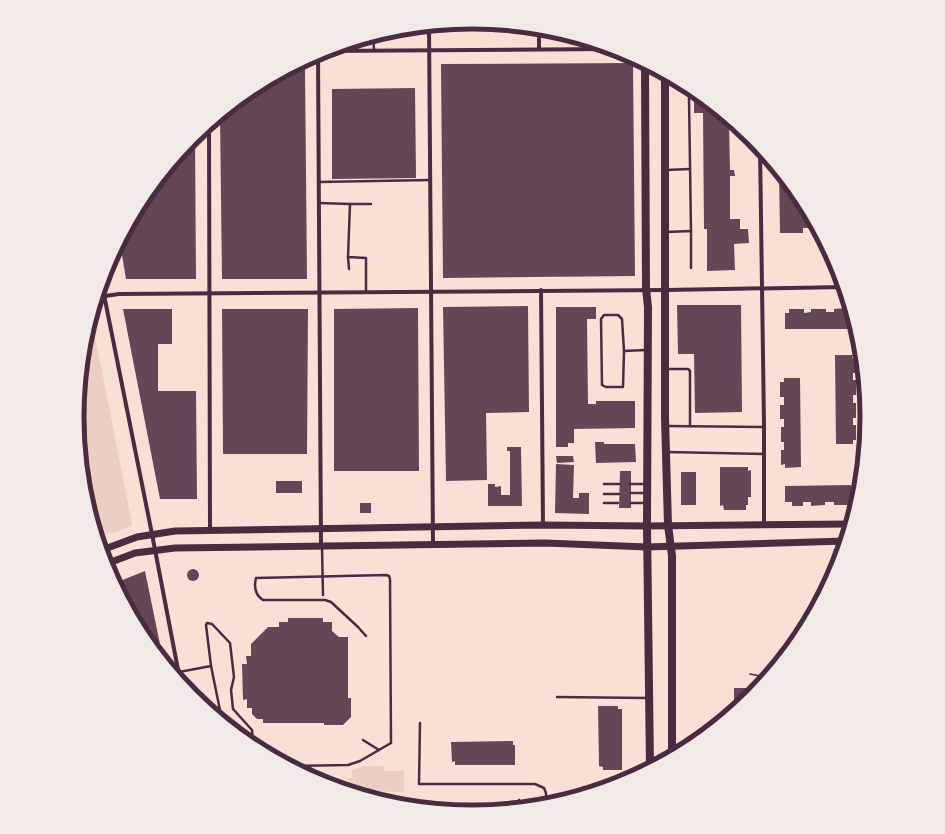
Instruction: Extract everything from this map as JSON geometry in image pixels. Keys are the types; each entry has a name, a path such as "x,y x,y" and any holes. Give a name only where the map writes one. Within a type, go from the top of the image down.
{"main road":[{"path":"646,70 646,289 648,307 647,526 650,762"},
{"path":"665,80 666,452 668,525 671,546 672,749"},
{"path":"107,548 137,537 175,531 433,526 845,524"},
{"path":"113,561 135,553 175,548 545,543 648,547 840,541"}],"street":[{"path":"428,32 433,544"},
{"path":"539,35 539,49"},
{"path":"345,51 592,48"},
{"path":"318,62 322,547"},
{"path":"209,133 210,530"},
{"path":"760,157 764,525"},
{"path":"177,668 104,296 119,294 210,292 666,290 762,287 838,287"},
{"path":"541,290 543,525"}],"lane":[{"path":"373,42 374,51"},
{"path":"689,98 691,268"},
{"path":"666,170 690,169"},
{"path":"319,182 430,180"},
{"path":"319,203 371,204"},
{"path":"349,269 350,204"},
{"path":"666,232 691,231"},
{"path":"348,257 366,258 366,292"},
{"path":"604,315 618,315 622,319 624,351 623,388 606,387 602,385 601,319 604,315"},
{"path":"624,351 648,350"},
{"path":"666,369 688,369 690,371 690,426"},
{"path":"666,426 764,427"},
{"path":"666,452 764,454"},
{"path":"604,484 618,484"},
{"path":"630,484 647,484"},
{"path":"631,493 647,493"},
{"path":"604,494 619,494"},
{"path":"604,503 618,503"},
{"path":"631,503 647,503"},
{"path":"322,547 324,595"},
{"path":"303,766 348,765 360,761 392,741 390,579 389,576 386,575 258,576 255,579 256,592 259,598 263,600 325,600 331,602 366,636"},
{"path":"220,712 211,666 207,623 212,624 230,643 234,677 231,690 233,709 252,730 253,737"},
{"path":"180,672 211,666"},
{"path":"556,697 649,698"},
{"path":"420,723 419,784 535,784 544,788 546,798"},
{"path":"363,740 379,750"}],"path":[{"path":"750,674 761,676"}],"shaded area":[{"path":"94,332 132,524 131,526 103,536 92,493 85,442 84,417 88,366"},
{"path":"362,766 383,766 384,771 404,771 404,792 370,791 348,784 348,778 352,778 352,770"}],"building":[{"path":"630,63 633,64 635,276 443,278 441,64"},
{"path":"305,67 307,279 222,279 220,122 257,94"},
{"path":"415,88 416,178 332,179 332,89"},
{"path":"694,98 729,126 730,170 734,170 735,176 730,176 730,219 740,219 740,229 748,229 749,243 734,244 735,270 707,271 707,229 704,229 703,113 694,113"},
{"path":"195,146 196,279 126,279 122,252 136,223 165,181"},
{"path":"779,180 808,221 808,228 803,228 803,233 780,233"},
{"path":"677,305 741,305 742,412 695,413 694,354 678,354"},
{"path":"528,306 529,412 486,413 487,480 446,481 443,307"},
{"path":"556,307 596,307 596,319 587,319 588,404 596,404 596,401 635,401 635,428 574,429 574,443 568,443 568,447 556,447"},
{"path":"418,308 419,471 334,471 334,309"},
{"path":"845,308 850,329 785,329 785,313 789,313 789,309 804,309 804,313 811,312 811,309 826,309 826,312 834,312 834,309"},
{"path":"123,309 172,309 172,344 158,344 158,391 196,391 197,499 160,499"},
{"path":"222,309 308,309 307,454 223,454"},
{"path":"835,355 853,355 852,358 856,358 856,360 856,373 853,373 853,380 856,380 856,395 853,395 853,403 856,403 856,418 853,418 853,425 856,425 856,440 853,440 853,444 836,444"},
{"path":"784,378 800,378 801,467 785,468 785,464 781,465 781,450 784,450 784,442 781,442 781,427 784,427 784,419 780,419 780,405 784,405 784,397 780,397 780,382 784,382"},
{"path":"595,442 604,442 604,444 635,444 636,462 596,463"},
{"path":"507,447 521,447 522,506 488,506 488,484 495,484 495,487 501,486 501,495 510,495 510,451 507,451"},
{"path":"556,456 573,456 574,462 557,463"},
{"path":"556,464 574,465 573,498 579,498 579,493 589,493 589,514 555,513"},
{"path":"720,467 748,467 748,471 751,470 751,497 748,497 748,505 746,505 746,510 724,510 723,505 720,506"},
{"path":"620,471 631,471 631,508 619,508"},
{"path":"681,472 696,472 696,505 681,505"},
{"path":"276,481 302,481 302,493 276,493"},
{"path":"851,485 851,501 848,502 848,505 834,505 834,502 825,502 825,505 811,506 811,502 803,502 803,506 792,506 792,502 785,502 785,486"},
{"path":"360,503 371,503 371,513 360,513"},
{"path":"191,569 195,569 199,575 195,581 191,581 187,577 187,573"},
{"path":"145,571 161,647 136,611 121,581"},
{"path":"288,618 323,618 323,622 332,622 332,631 339,637 348,637 348,698 351,698 351,717 343,725 324,725 324,723 263,723 263,719 257,719 252,714 252,708 247,708 247,699 243,700 242,664 247,664 246,656 251,656 251,644 268,627 279,627 279,622 288,622"},
{"path":"734,688 750,688 747,691 734,703"},
{"path":"598,706 618,706 618,709 622,709 622,770 603,770 603,767 599,766"},
{"path":"513,741 513,745 515,745 515,765 455,765 455,761 452,762 451,742"}]}
